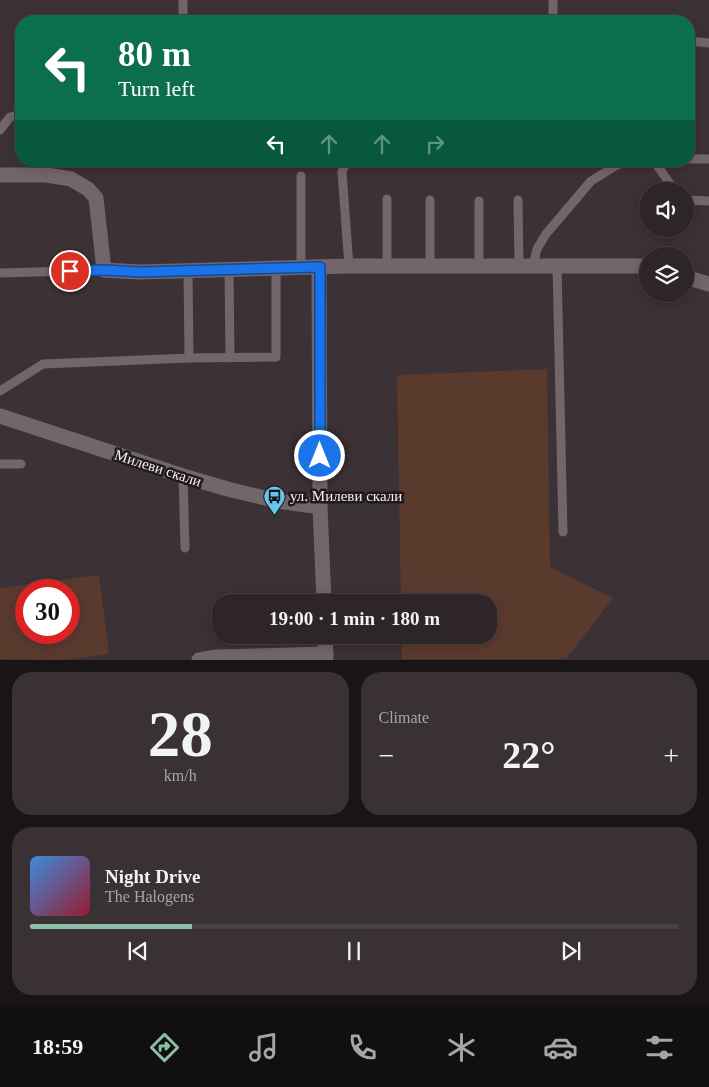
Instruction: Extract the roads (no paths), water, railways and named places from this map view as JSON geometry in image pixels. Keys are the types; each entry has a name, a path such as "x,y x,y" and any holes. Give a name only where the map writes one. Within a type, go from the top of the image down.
{"street":[{"path":"0,175 46,175 71,179 88,189 96,198 104,270 140,272 349,266 639,266"},
{"path":"320,267 320,507 324,594"},
{"path":"694,280 709,284"},
{"name":"Милеви скали","path":"0,416 231,490 278,501 320,507"},
{"path":"198,660 217,658 326,657 325,644"}],"lane":[{"path":"182,15 183,0"},
{"path":"553,15 554,0"},
{"path":"695,42 709,43"},
{"path":"0,130 10,117 15,116"},
{"path":"695,159 709,159"},
{"path":"344,167 342,172 349,266"},
{"path":"526,266 546,234 591,181 614,167"},
{"path":"658,167 669,182"},
{"path":"302,176 302,268"},
{"path":"387,199 387,267"},
{"path":"430,200 430,266"},
{"path":"518,200 526,266"},
{"path":"694,200 709,201"},
{"path":"478,201 480,266"},
{"path":"557,266 563,532"},
{"path":"0,391 44,364 189,358 276,357 276,268"},
{"path":"229,269 230,358"},
{"path":"0,273 104,270"},
{"path":"188,271 189,358"},
{"path":"0,464 21,464"},
{"path":"183,476 185,548"}],"place":[{"name":"ул. Милеви скали","path":"274,515"}]}
